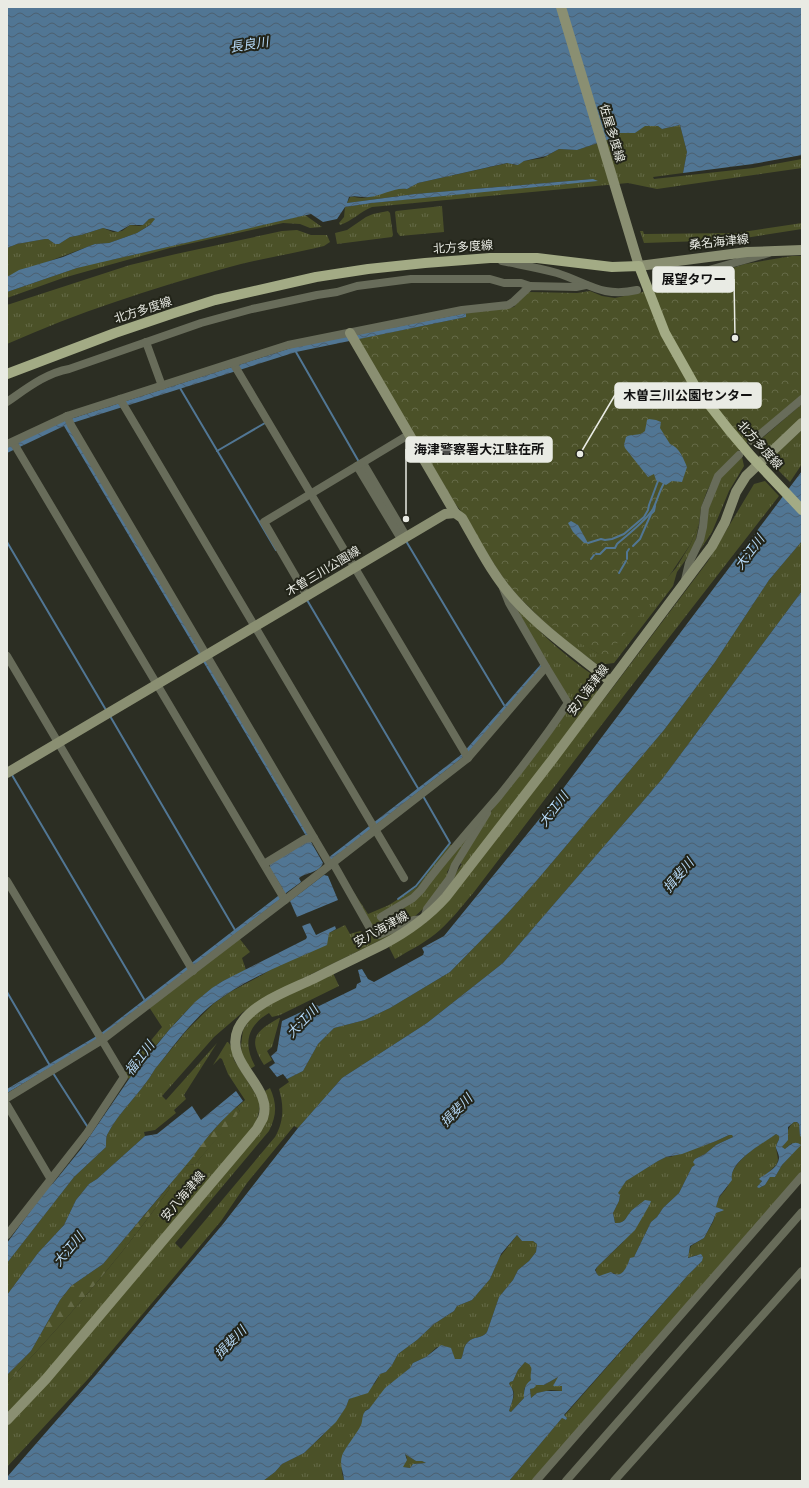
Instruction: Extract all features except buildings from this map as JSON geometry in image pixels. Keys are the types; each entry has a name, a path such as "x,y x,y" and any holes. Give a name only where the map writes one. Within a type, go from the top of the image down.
{"main road":[{"name":"佐屋多度線","path":"561,7 639,266"},
{"name":"桑名海津線","path":"639,266 747,252 802,250"},
{"name":"北方多度線","path":"7,374 115,333 215,300 316,277 368,269 490,258 537,258 612,267 639,266 665,333 696,388 758,464 802,510"},
{"path":"353,336 455,513 462,518 500,582 515,600 542,626 610,681"},
{"name":"安八海津線","path":"7,1420 46,1379 257,1129 263,1118 264,1099 240,1062 236,1043 238,1030 245,1018 273,998 384,944 424,919 435,909 451,891 552,760 610,681 684,585 712,546 725,522 736,492 746,476 802,423"},
{"name":"木曽三川公園線","path":"7,773 444,514 455,513"}],"street":[{"path":"656,285 772,252"},
{"path":"490,258 557,273 605,292 623,293 637,290"},
{"path":"7,402 28,387 59,371 69,369 201,323 252,309 337,292 357,286 411,279 438,278 490,279 504,283 521,283 530,286 576,287 586,285"},
{"path":"283,897 13,445 69,420 123,402 162,386 288,345 353,336 462,310 508,305 530,286"},
{"path":"146,342 162,386"},
{"path":"233,364 466,755"},
{"path":"752,441 802,399"},
{"path":"123,402 404,878"},
{"path":"69,420 203,657 310,839 331,864 372,932 379,935 414,920 424,919 427,909 450,878 455,866 499,795"},
{"path":"307,596 264,522 410,434"},
{"path":"684,585 689,563 700,540 705,508 718,476 739,455"},
{"path":"360,464 403,538"},
{"path":"381,917 407,902 421,890 474,823 499,795 568,703 509,603 500,582"},
{"path":"7,656 191,968"},
{"path":"7,1098 100,1038 283,897 331,864 374,827 466,755 546,667"},
{"path":"264,864 310,839"},
{"path":"7,881 124,1077 87,1133 50,1178 7,1235"},
{"path":"7,1105 50,1178"},
{"path":"536,1481 802,1176"},
{"path":"566,1481 802,1212"},
{"path":"614,1481 802,1271"}],"green space":[{"path":"680,125 687,152 683,173 653,177 654,179 753,168 802,159 802,168 657,189 628,183 372,207 340,225 339,223 344,217 345,207 593,179 415,194 347,203 350,197 362,198 373,196 395,189 407,189 418,183 508,163 515,165 524,161 543,158 559,149 577,150 610,139 616,133 635,133 644,126 658,126 662,129"},
{"path":"442,206 444,232 400,236 397,232 396,211"},
{"path":"388,211 390,213 392,237 337,244 335,233 347,230 373,214"},
{"path":"305,215 322,227 310,228 300,224 283,223 170,248 63,278 7,298 7,292 105,260 111,260"},
{"path":"149,219 155,219 154,222 137,233 109,243 95,244 7,277 7,248 17,244 45,239 48,239 55,244 59,244 70,237 103,228 113,232 122,231 130,225 143,225"},
{"path":"802,223 802,229 732,240 644,243 640,231 643,231 644,234 736,233"},
{"path":"297,230 311,235 327,235 330,242 324,246 238,265 143,293 60,322 7,344 7,305 130,265 282,231"},
{"path":"792,256 802,256 802,396 755,434 716,474 707,491 701,508 699,524 690,545 663,585 605,659 557,629 515,593 496,568 472,528 454,502 358,339 466,317 466,313 514,307 523,295 529,292 577,293 590,291 602,296 615,298 688,282 745,264"},
{"path":"802,404 802,417 771,448 757,445 760,440"},
{"path":"802,430 802,464 790,482 777,469 777,453"},
{"path":"742,457 744,466 729,491 712,532 700,550 703,543 706,516 720,478"},
{"path":"765,481 779,496 474,892 440,930 424,942 395,959 389,947 449,900 708,561 754,484"},
{"path":"699,524 694,548 677,572 673,586 614,663 598,665 560,636 525,603 548,622 599,654 676,568 690,545"},
{"path":"802,541 802,591 663,778 503,963 427,1023 342,1078 298,1128 294,1126 247,1183 221,1221 88,1379 7,1467 7,1425 48,1381 267,1120 269,1105 265,1091 270,1088 275,1104 274,1120 269,1131 175,1243 181,1249 275,1137 282,1119 282,1101 279,1089 289,1082 287,1079 303,1071 318,1044 334,1028 365,1020 390,1008 450,972 505,916 664,730 715,662 769,580"},
{"path":"511,602 560,650 593,675 597,692 554,753 431,908 462,864 459,862 485,820 570,702"},
{"path":"482,818 447,872 449,876 424,908 414,917 381,932 374,930 353,891 368,914 389,905 417,887 448,845 455,845 413,900"},
{"path":"412,923 405,928 271,994 243,1012 214,1037 162,1096 166,1100 217,1043 184,1095 186,1099 174,1110 176,1113 155,1130 144,1132 145,1136 97,1179 89,1184 76,1200 64,1225 38,1253 7,1295 7,1263 74,1177 106,1147 107,1135 112,1126 144,1086 155,1069 187,1030 213,1004 230,992 262,975 329,933 345,925 350,934 360,931 372,936 374,939"},
{"path":"239,938 250,952 242,958 246,970 223,981 197,1001 161,1039 129,1079 124,1073 162,1027 149,1007"},
{"path":"333,973 339,986 280,1015 272,1017 269,1013 256,1024 249,1036 248,1043 251,1058 255,1066 250,1069 242,1054 241,1045 243,1030 251,1018 274,1001"},
{"path":"279,1018 272,1047 267,1051 272,1060 264,1065 256,1049 256,1037 259,1032"},
{"path":"227,1042 231,1046 234,1060 258,1098 259,1110 253,1129 43,1377 7,1416 7,1383 71,1313 112,1264 151,1214 170,1188 168,1187 184,1166 195,1164 240,1111 237,1107 245,1100 228,1074 222,1059 220,1058 213,1065"},
{"path":"237,1107 240,1111 195,1164 184,1166 201,1144 228,1114"},
{"path":"795,1121 799,1124 800,1136 802,1134 802,1171 532,1481 509,1481 562,1418 566,1420 567,1418 564,1416 702,1261 697,1255 687,1258 691,1246 704,1238 716,1213 722,1211 716,1207 719,1198 728,1186 733,1171 746,1155 758,1145 776,1134 779,1136 776,1148 778,1161 766,1175 763,1176 759,1188 765,1185 770,1177 775,1177 782,1165 791,1155 792,1143 785,1149 782,1147 786,1141 789,1128"},
{"path":"732,1135 733,1137 716,1145 705,1154 695,1159 695,1165 692,1167 679,1193 651,1222 634,1257 630,1259 623,1272 618,1275 615,1275 614,1273 599,1276 596,1272 597,1267 623,1242 639,1205 633,1209 624,1221 615,1223 613,1213 619,1201 620,1195 617,1193 626,1181 666,1157 670,1157 716,1141"},
{"path":"168,1187 170,1188 112,1264 71,1313 7,1383 7,1375 31,1351 60,1300 71,1286 103,1264"},
{"path":"517,1235 522,1241 533,1241 537,1244 536,1252 529,1261 518,1270 513,1280 499,1297 487,1332 483,1336 470,1340 466,1344 461,1359 455,1359 452,1351 437,1347 426,1357 413,1363 410,1368 391,1383 369,1409 366,1410 363,1416 362,1425 344,1457 342,1470 344,1481 263,1481 275,1472 282,1464 304,1453 322,1436 346,1407 349,1399 364,1394 375,1383 380,1374 386,1372 392,1365 398,1354 417,1340 434,1324 454,1311 457,1306 472,1300 490,1279 499,1258"},
{"path":"525,1362 530,1364 532,1367 531,1380 524,1389 524,1398 511,1412 509,1411 514,1394 509,1385"},
{"path":"558,1377 554,1385 562,1386 562,1391 551,1390 537,1393 531,1398 530,1389 536,1385 544,1385"},
{"path":"405,1454 416,1461 426,1463 413,1464 410,1468 402,1467 407,1458"}],"water":[{"name":"長良川","path":"7,7 802,7 802,155 753,164 683,173 687,152 680,125 662,129 658,126 645,126 635,133 616,133 610,139 577,150 559,149 546,156 524,161 518,165 507,163 418,183 407,189 397,189 374,196 349,197 347,203 415,194 593,179 598,181 372,203 345,207 337,219 323,222 311,214 77,268 7,292 7,277 19,270 63,257 95,244 109,243 137,233 150,225 155,219 149,219 143,225 130,225 118,232 103,228 70,237 59,244 55,244 48,239 45,239 17,244 7,248"},
{"path":"466,313 466,317 296,352 69,424 309,833 311,842 323,863 316,871 299,878 301,882 279,900 97,1040 7,1093 7,1089 100,1034 278,896 283,889 270,868 270,864 307,842 306,836 64,426 7,453 7,447 61,422 294,347"},
{"path":"649,419 661,422 660,428 670,444 679,451 687,467 682,482 672,481 666,485 656,480 654,474 648,477 625,448 624,445 626,437 643,433 645,431 647,420"},
{"name":"大江川","path":"802,471 802,541 769,580 715,662 664,730 538,879 505,916 450,972 390,1008 365,1020 334,1028 318,1044 303,1071 287,1079 283,1074 277,1077 269,1067 275,1063 271,1056 277,1051 282,1021 316,1005 319,1006 356,988 357,984 361,982 358,970 362,969 368,979 374,982 423,955 424,952 422,948 444,936 550,806"},
{"path":"571,521 578,525 588,543 584,543 573,532 568,523"},
{"name":"揖斐川","path":"802,591 802,1134 800,1137 799,1124 794,1122 788,1127 788,1140 782,1147 785,1149 791,1144 795,1143 801,1145 782,1165 775,1177 770,1177 765,1185 759,1188 757,1187 762,1181 759,1179 777,1165 779,1157 776,1148 779,1136 776,1134 741,1160 732,1173 732,1180 719,1197 716,1207 724,1210 716,1213 704,1238 690,1246 688,1258 701,1254 703,1257 702,1261 564,1415 567,1418 566,1420 562,1418 509,1481 344,1481 341,1463 343,1454 361,1425 364,1412 369,1409 385,1388 410,1368 413,1363 426,1357 441,1345 451,1348 455,1359 461,1359 466,1344 472,1339 483,1336 487,1332 499,1297 513,1280 518,1270 529,1261 536,1252 537,1244 533,1241 522,1241 517,1235 501,1254 490,1279 472,1300 457,1306 454,1311 434,1324 417,1340 398,1354 386,1372 380,1374 368,1393 349,1399 346,1407 336,1422 304,1453 282,1464 275,1472 263,1481 7,1481 7,1477 89,1383 223,1224 298,1128 342,1078 427,1023 503,963 663,778","holes":["729,1135 732,1135 733,1137 716,1145 705,1154 695,1159 693,1162 695,1165 692,1167 679,1193 651,1222 634,1257 630,1258 624,1271 618,1274 611,1272 599,1276 595,1270 597,1267 635,1230 651,1201 645,1200 632,1210 624,1221 615,1223 613,1213 619,1201 620,1195 618,1193 626,1181 666,1157 682,1154","525,1362 528,1364 531,1368 531,1380 524,1391 524,1398 511,1412 509,1411 513,1391 509,1384 513,1381 518,1370","558,1377 553,1386 562,1386 562,1391 546,1391 537,1393 531,1398 530,1389 534,1388 536,1385 544,1385","405,1454 416,1461 426,1463 413,1464 410,1468 403,1467 407,1460"]},
{"path":"541,664 542,667 468,753 331,860 328,858 462,754"},
{"path":"324,875 328,876 338,900 297,917 290,901"},
{"path":"310,923 316,935 335,926 336,929 329,933 327,945 254,978 227,994 206,1010 176,1043 112,1126 107,1135 106,1147 74,1177 7,1263 7,1243 46,1190 81,1149 129,1079 169,1030 195,1002 212,988 306,939 307,937 302,926"},
{"name":"大江川","path":"236,1091 243,1101 209,1135 192,1158 103,1264 71,1286 60,1300 31,1351 7,1375 7,1295 38,1253 64,1225 76,1200 89,1184 97,1179 145,1136 157,1134 192,1106 201,1120"}],"waterway":[{"path":"296,352 359,462"},
{"path":"180,388 276,550"},
{"path":"217,451 265,423"},
{"path":"588,543 601,539 612,539 624,534 644,517 658,481"},
{"path":"596,554 600,554 606,548 615,548 617,544 650,514 664,483"},
{"path":"633,546 640,539 655,506"},
{"path":"406,541 504,705"},
{"path":"7,542 106,710"},
{"path":"627,559 627,552 629,549"},
{"path":"591,559 594,555"},
{"path":"619,573 626,561"},
{"path":"307,600 419,790"},
{"path":"110,716 235,930"},
{"path":"12,775 144,999"},
{"path":"398,899 416,886 450,843 423,796"},
{"path":"7,992 49,1064"},
{"path":"53,1073 87,1126"}],"place":[{"name":"展望タワー","path":"735,338"},
{"name":"木曽三川公園センター","path":"580,454"},
{"name":"海津警察署大江駐在所","path":"406,519"}],"water label":[{"name":"福江川","path":"139,1058"}]}
